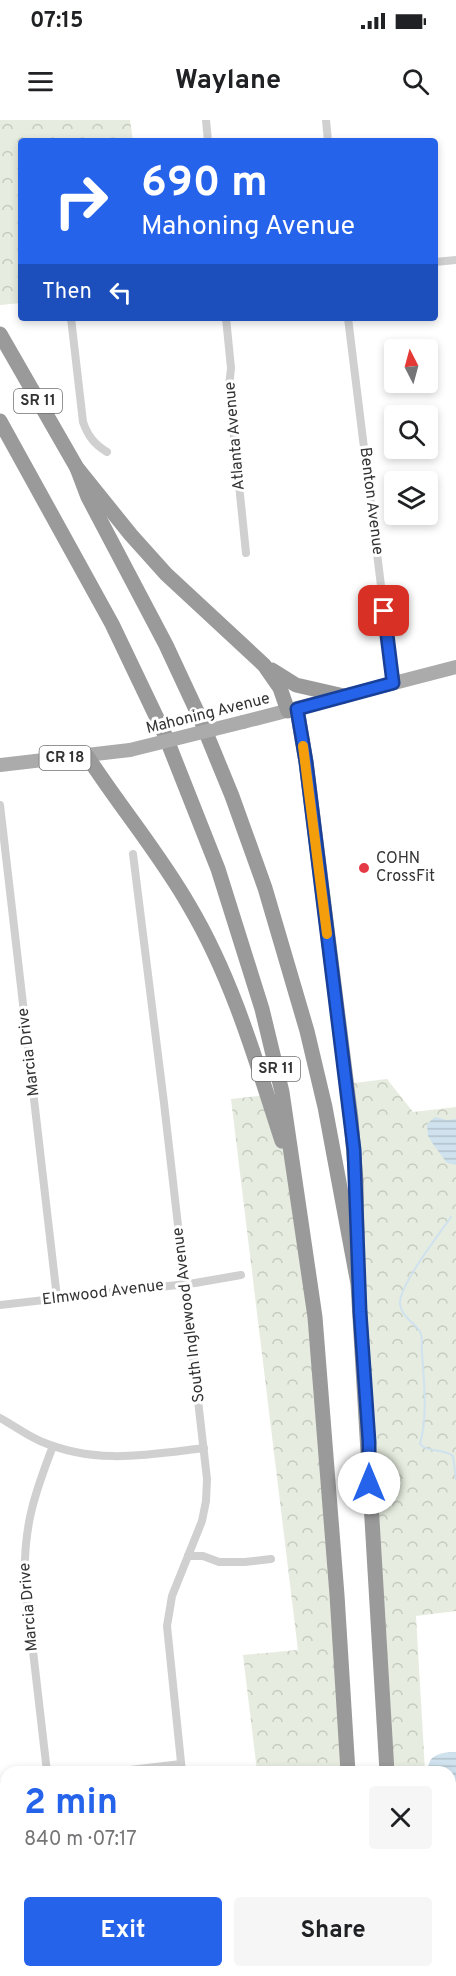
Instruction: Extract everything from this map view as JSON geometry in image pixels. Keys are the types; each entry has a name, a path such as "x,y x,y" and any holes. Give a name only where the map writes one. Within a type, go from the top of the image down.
{"highway":[{"name":"SR 11","path":"0,334 78,468 88,497 166,645 200,717 232,796 288,960 325,1107 358,1284 387,1766"},
{"name":"SR 11","path":"0,421 117,634 165,735 195,807 239,932 262,1009 282,1092 308,1266 321,1381 348,1766"},
{"path":"78,468 131,535 166,574 264,665 296,685 344,696"},
{"path":"264,665 292,710 307,774 351,1119 356,1181 358,1284"},
{"path":"87,756 175,882 210,945 245,1029 295,1181"}],"main road":[{"name":"Mahoning Avenue","path":"0,765 130,750 456,667"}],"street":[{"path":"206,120 208,138"},
{"path":"326,120 328,138"},
{"path":"438,262 456,260"},
{"path":"71,321 83,422 95,444 107,452"},
{"name":"Atlanta Avenue","path":"226,321 231,369 229,387 246,553"},
{"name":"Benton Avenue","path":"348,321 393,683"},
{"name":"Marcia Drive","path":"0,805 57,1298"},
{"name":"South Inglewood Avenue","path":"133,854 207,1479 202,1521 172,1596 167,1626 182,1766"},
{"name":"Elmwood Avenue","path":"0,1305 241,1275"},
{"path":"0,1418 53,1446 82,1454 113,1457 204,1448"},
{"name":"Marcia Drive","path":"46,1766 24,1557 31,1509 53,1446"},
{"path":"188,1556 203,1556 219,1562 271,1559"}],"green space":[{"path":"0,120 130,120 133,138 18,138 18,303 0,305"},
{"path":"387,1079 413,1112 456,1107 456,1611 416,1616 425,1766 387,1766 346,1084"},
{"path":"267,1095 295,1181 307,1256 348,1766 256,1766 243,1655 298,1650 231,1099"}],"water":[{"path":"435,1117 447,1120 456,1119 456,1165 447,1163 428,1136 427,1124"},
{"path":"456,1752 456,1766 429,1766 431,1759 440,1754"}],"waterway":[{"path":"451,1217 412,1273 401,1296 400,1304 403,1313 422,1336 425,1410 420,1444 427,1449 453,1456 456,1479"}],"slow traffic":[{"path":"303,746 327,934"}],"place":[{"name":"COHN CrossFit","path":"364,868"}],"route":[{"path":"369,1483 369,1442 358,1284 354,1150 306,762 297,709 393,683 384,611"}]}
